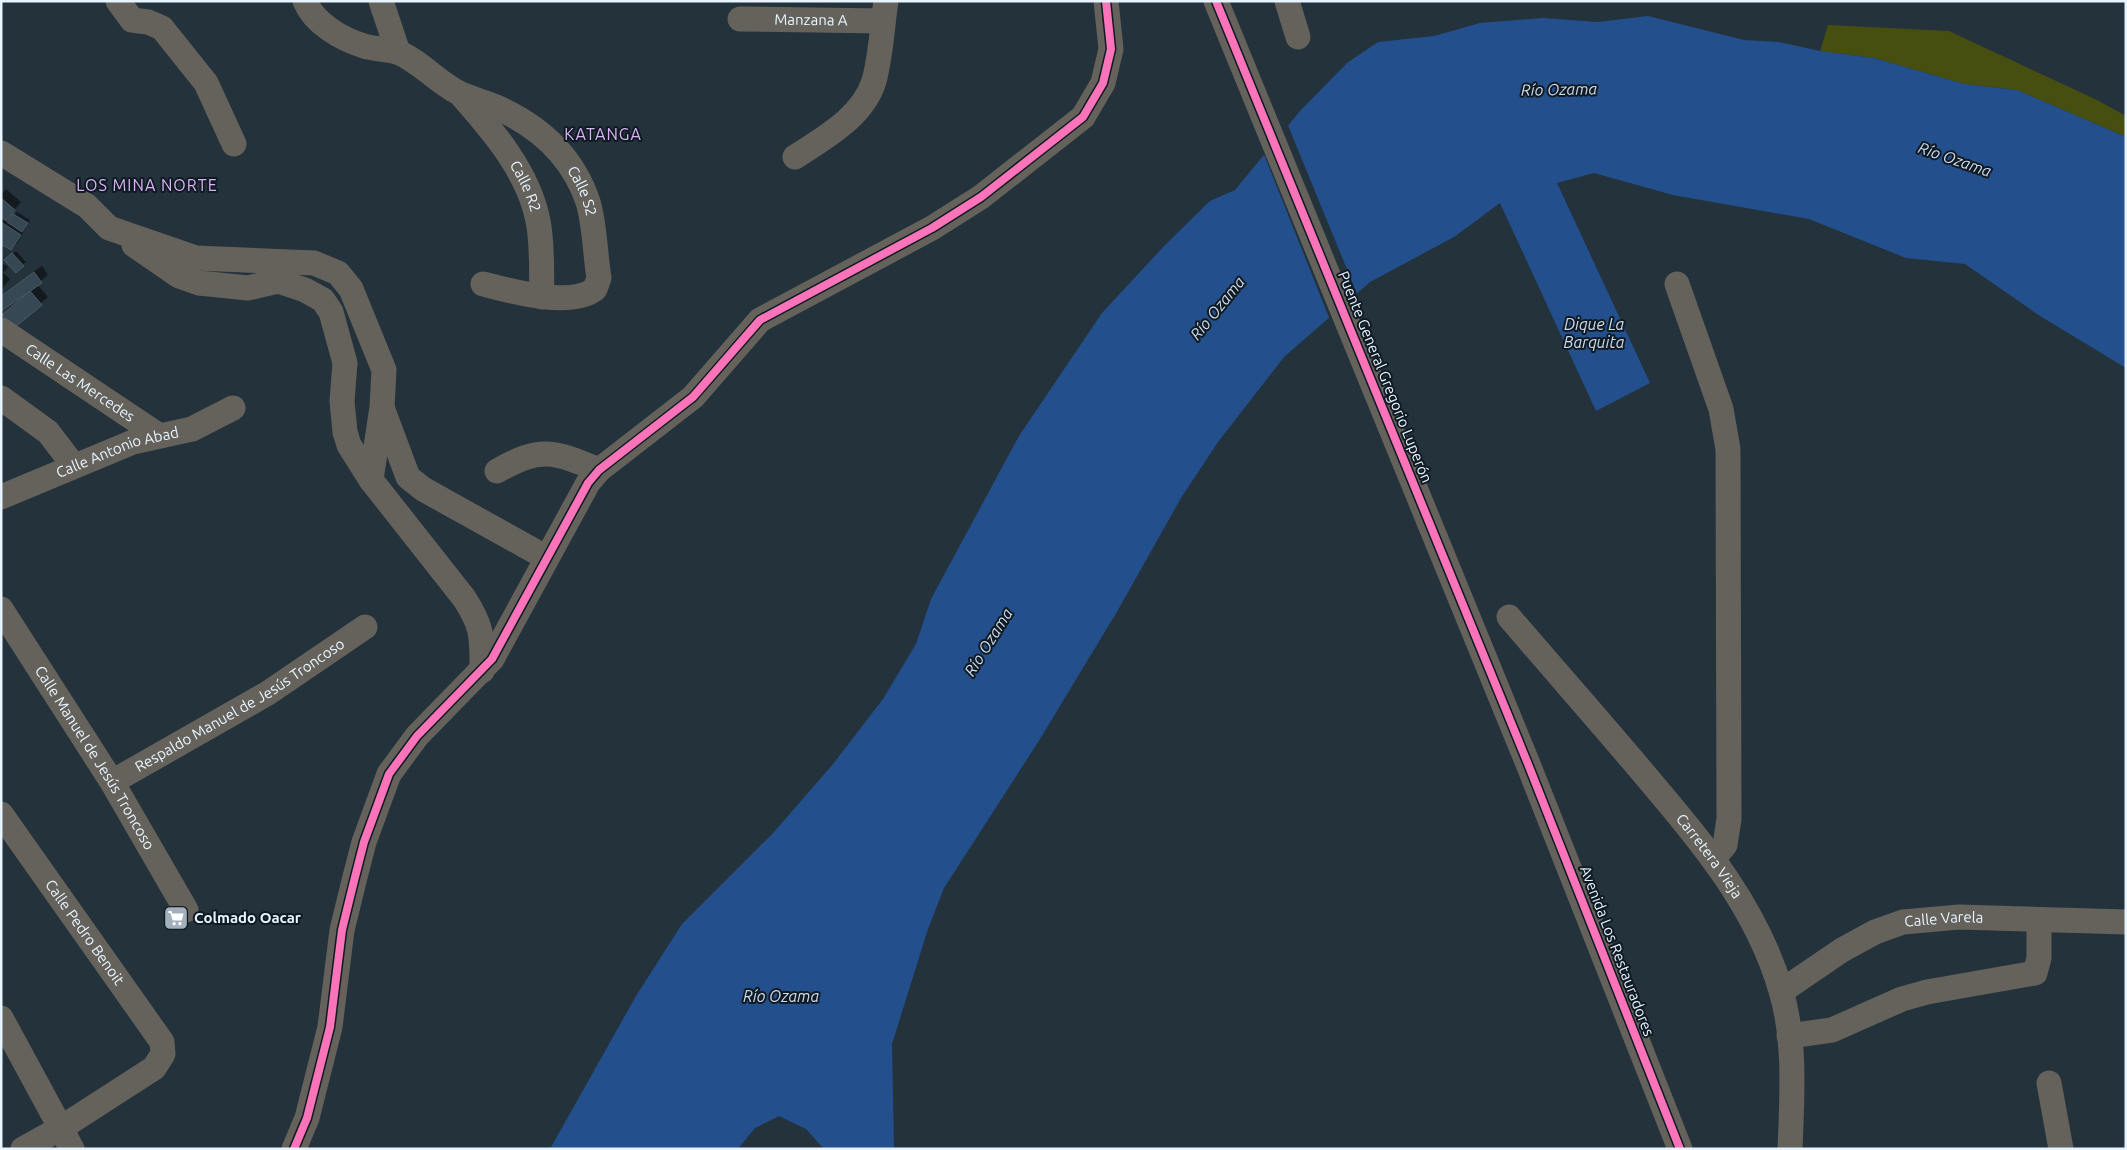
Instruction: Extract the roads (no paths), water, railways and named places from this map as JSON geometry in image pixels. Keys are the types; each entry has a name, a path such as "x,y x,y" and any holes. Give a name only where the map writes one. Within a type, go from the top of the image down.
{"street":[{"path":"118,1 122,10 132,20 148,22 162,28 206,83 234,144"},
{"path":"305,1 320,22 340,35 363,46 398,52 460,94"},
{"path":"381,1 398,52"},
{"path":"294,1149 307,1118 330,1027 342,930 354,881 364,842 389,774 400,755 482,671 501,644 588,483 598,470 692,397 760,320 932,228 981,197 1083,117 1103,83 1111,49 1106,1"},
{"name":"Puente General Gregorio Luperón","path":"1216,1 1528,764"},
{"path":"1287,1 1298,37"},
{"path":"795,157 835,130 863,101 874,82 884,11"},
{"name":"Manzana A","path":"740,19 884,11"},
{"name":"Calle S2","path":"460,94 495,106 538,131 555,146 569,164 589,204 599,278 595,289 583,296 542,297"},
{"name":"Calle R2","path":"460,94 488,126 505,150 519,172 530,196 538,222 542,297"},
{"path":"1,153 86,206 109,228 179,276 199,282 248,288 278,281 305,290 323,300 331,312 345,363 342,401 345,432 349,445 371,480 464,598 476,617 482,634 482,671"},
{"path":"109,228 196,258 314,263 338,274 352,288 384,370 382,406 371,480"},
{"path":"482,284 542,297"},
{"path":"1677,284 1721,409 1728,449 1729,819 1725,845 1714,858"},
{"name":"Calle Las Mercedes","path":"1,330 158,435"},
{"path":"1,398 48,432 74,466"},
{"path":"382,406 408,477 423,489 547,558"},
{"name":"Calle Antonio Abad","path":"1,497 134,442 158,435 192,429 232,408"},
{"path":"497,471 523,457 545,452 568,457 598,470"},
{"name":"Calle Manuel de Jesús Troncoso","path":"1,609 9,643 112,782 186,910"},
{"name":"Carretera Vieja","path":"1509,617 1714,858 1750,914 1782,991 1789,1036 1792,1082 1790,1149"},
{"name":"Respaldo Manuel de Jesús Troncoso","path":"112,782 268,693 365,627"},
{"name":"Avenida Los Restauradores","path":"1528,764 1680,1149"},
{"name":"Calle Pedro Benoit","path":"1,814 162,1042 163,1054 154,1068 66,1138"},
{"name":"Calle Varela","path":"1782,991 1842,950 1874,932 1904,922 1959,917 2039,921 2126,922"},
{"path":"1789,1036 1832,1030 1902,999 1927,992 2035,973 2039,958 2039,921"},
{"path":"1,1018 66,1138 23,1149"},
{"path":"2050,1083 2061,1149"}],"water":[{"name":"Río Ozama","path":"1648,16 1744,40 1779,42 1820,51 1874,58 1964,84 2017,90 2126,137 2126,368 2040,316 1965,264 1906,258 1809,219 1673,195 1594,173 1557,183 1650,383 1596,411 1500,203 1454,237 1370,282 1284,357 1218,442 1181,498 1118,610 1040,739 944,888 928,929 892,1044 894,1149 824,1149 806,1129 779,1116 755,1128 738,1149 550,1149 636,996 682,924 774,832 833,764 883,699 916,644 931,599 1019,436 1102,313 1165,245 1210,201 1235,190 1300,111 1347,63 1378,42 1434,36 1480,23 1543,18 1598,22"}],"place":[{"name":"Colmado Oacar","path":"176,918"}],"district":[{"name":"KATANGA","path":"603,134"},
{"name":"LOS MINA NORTE","path":"147,185"}],"water label":[{"name":"Dique La Barquita","path":"1594,333"}]}
